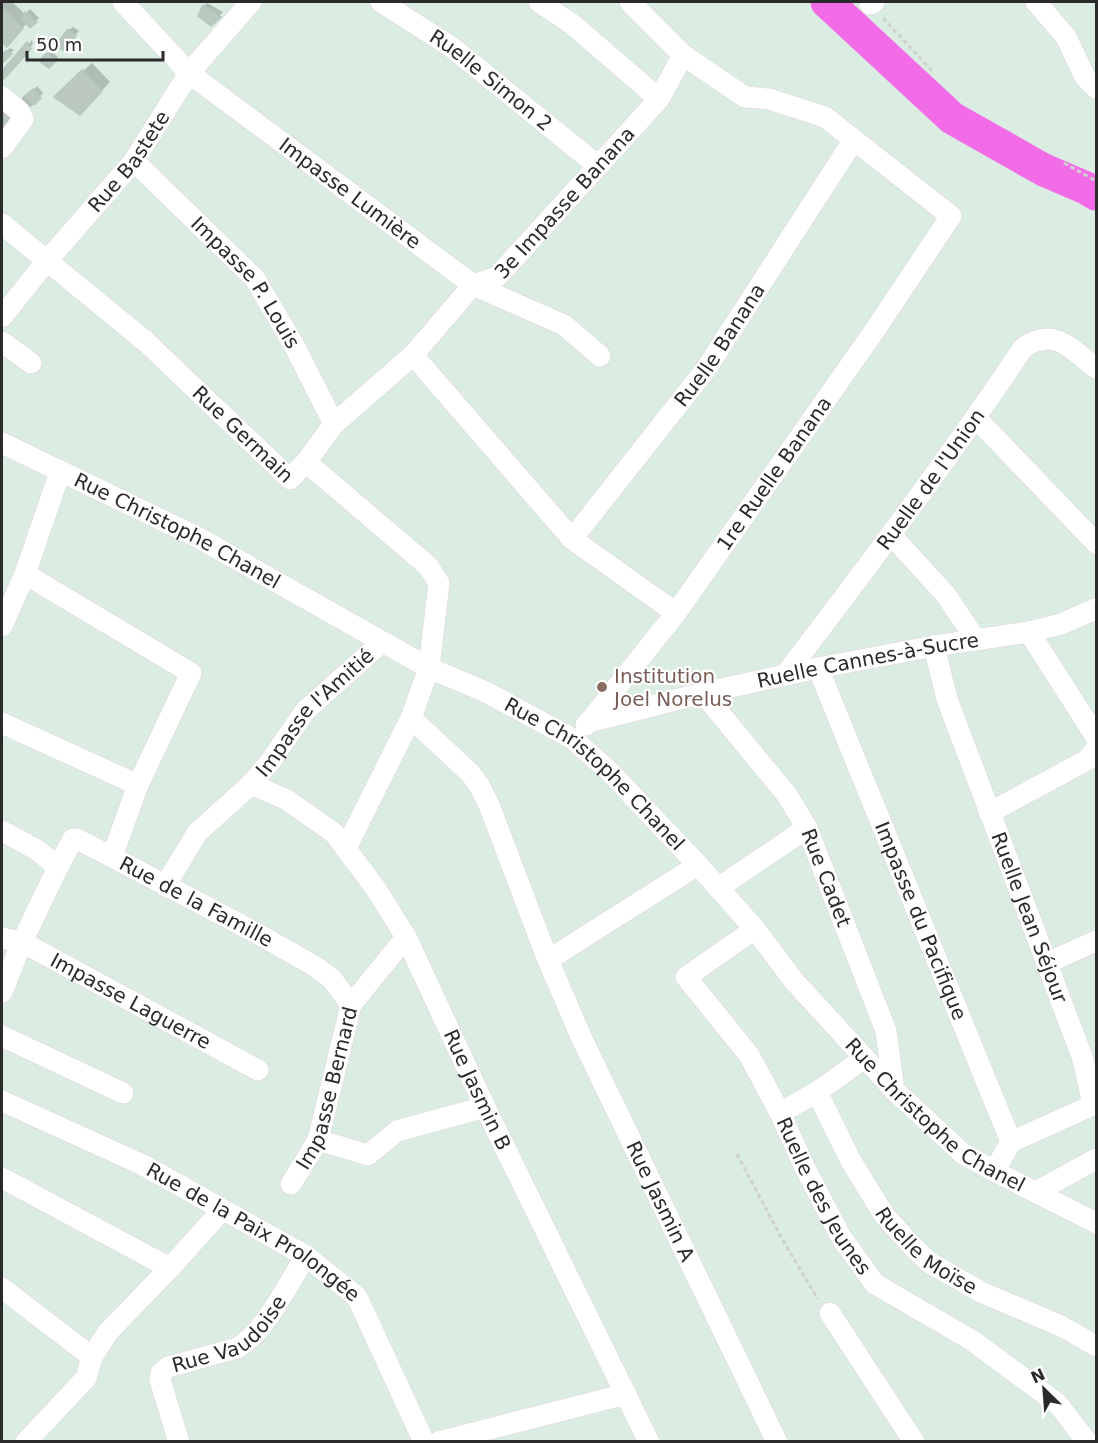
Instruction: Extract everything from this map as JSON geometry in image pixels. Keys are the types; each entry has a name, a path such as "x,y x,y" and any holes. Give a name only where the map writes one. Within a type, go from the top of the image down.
{"street":[{"name":"Impasse Lumière","path":"123,2 189,73 473,285 564,325 600,356"},
{"name":"Rue Bastete","path":"2,317 46,262 134,161 189,73 251,2"},
{"name":"Ruelle Simon 2","path":"381,2 450,46 597,165"},
{"path":"539,2 572,24 658,99"},
{"path":"630,2 683,55 745,97 769,99 825,117 853,141"},
{"path":"1036,2 1066,37 1085,77 1096,88"},
{"name":"3e Impasse Banana","path":"306,462 334,424 413,355 473,285 497,277 658,99 683,55"},
{"path":"2,97 19,111 23,119 2,148"},
{"name":"1re Ruelle Banana","path":"589,722 676,613 875,330 951,216 853,141"},
{"name":"Ruelle Banana","path":"572,539 706,369 853,141"},
{"name":"Impasse P. Louis","path":"134,161 255,279 295,347 334,424"},
{"name":"Rue Germain","path":"2,225 145,341 290,479 306,462 428,566 439,582 429,668 411,718 346,848"},
{"name":"Ruelle de l'Union","path":"785,675 892,536 1023,348 1034,340 1042,338 1061,341 1096,368"},
{"path":"2,342 31,363"},
{"path":"413,355 572,539 676,613"},
{"path":"976,418 1096,543"},
{"name":"Rue Christophe Chanel","path":"2,443 197,537 381,643 429,668 486,692 573,739 610,772 698,865 755,929 794,981 863,1059 962,1153 1096,1223"},
{"path":"2,626 25,574 60,472"},
{"path":"892,536 946,595 976,640"},
{"name":"Rue de la Famille","path":"25,574 191,673 138,785 112,857 316,967 332,979 351,1005"},
{"name":"Ruelle Cannes-à-Sucre","path":"589,722 703,693 818,668 934,646 1029,632 1061,624 1096,609"},
{"path":"1029,632 1096,737"},
{"name":"Impasse l'Amitié","path":"165,886 197,833 251,784 270,762 304,711 381,643"},
{"name":"Ruelle Jean Séjour","path":"934,646 947,699 989,813 1047,963 1090,1056 1093,1105 1011,1142"},
{"name":"Impasse du Pacifique","path":"818,668 1011,1142"},
{"name":"Rue Cadet","path":"703,693 787,795 807,828 885,1031 894,1090"},
{"name":"Rue Jasmin A","path":"411,718 470,773 479,785 489,805 548,960 582,1039 777,1442"},
{"path":"573,739 589,722"},
{"path":"2,723 138,785"},
{"path":"989,813 1087,760 1096,749"},
{"name":"Rue Jasmin B","path":"251,784 287,800 334,833 376,889 406,937 485,1107 649,1442"},
{"path":"718,888 807,828"},
{"path":"2,831 37,850 58,867"},
{"path":"2,992 12,940 73,839 112,857"},
{"path":"548,960 698,865"},
{"name":"Ruelle des Jeunes","path":"755,929 686,977 749,1055 780,1113 804,1168 841,1237 875,1284 973,1341 1058,1404 1087,1442"},
{"name":"Impasse Bernard","path":"291,1184 318,1140 351,1005 406,937"},
{"name":"Impasse Laguerre","path":"12,940 258,1070"},
{"path":"1047,963 1096,941"},
{"path":"2,1036 123,1094"},
{"path":"780,1113 817,1092 863,1059"},
{"name":"Ruelle Moïse","path":"817,1092 851,1161 884,1215 930,1263 984,1293 1061,1326 1096,1346"},
{"name":"Rue de la Paix Prolongée","path":"2,1101 143,1166 306,1256 357,1297 424,1442"},
{"path":"318,1140 368,1155 397,1131 485,1107"},
{"path":"994,1171 1011,1142"},
{"path":"1036,1192 1096,1159"},
{"path":"2,1178 170,1268"},
{"path":"26,1442 86,1378 92,1357 108,1332 222,1210"},
{"name":"Rue Vaudoise","path":"179,1442 160,1380 161,1373 168,1367 237,1348 246,1343 261,1327 306,1256"},
{"path":"2,1288 92,1357"},
{"path":"830,1313 914,1442"},
{"path":"438,1442 626,1394"}],"path":[{"path":"872,3 933,72"},
{"path":"1064,163 1096,182"},
{"path":"737,1154 812,1291 830,1313"}],"building":[{"path":"203,5 221,17 211,26 198,16"},
{"path":"2,8 23,28 7,47 2,42"},
{"path":"25,12 37,22 30,28 22,19"},
{"path":"68,29 76,36 63,50 55,46"},
{"path":"27,42 31,49 4,79 2,71"},
{"path":"6,51 12,54 2,63 2,54"},
{"path":"47,53 56,61 49,68 39,61"},
{"path":"82,70 102,91 80,115 54,97"},
{"path":"33,89 41,98 34,105 25,96"},
{"path":"2,109 17,123 2,140"}],"waterway":[{"path":"827,2 952,118 1044,170 1096,194"}],"place":[{"name":"Institution Joel Norelus","path":"602,687"}]}
